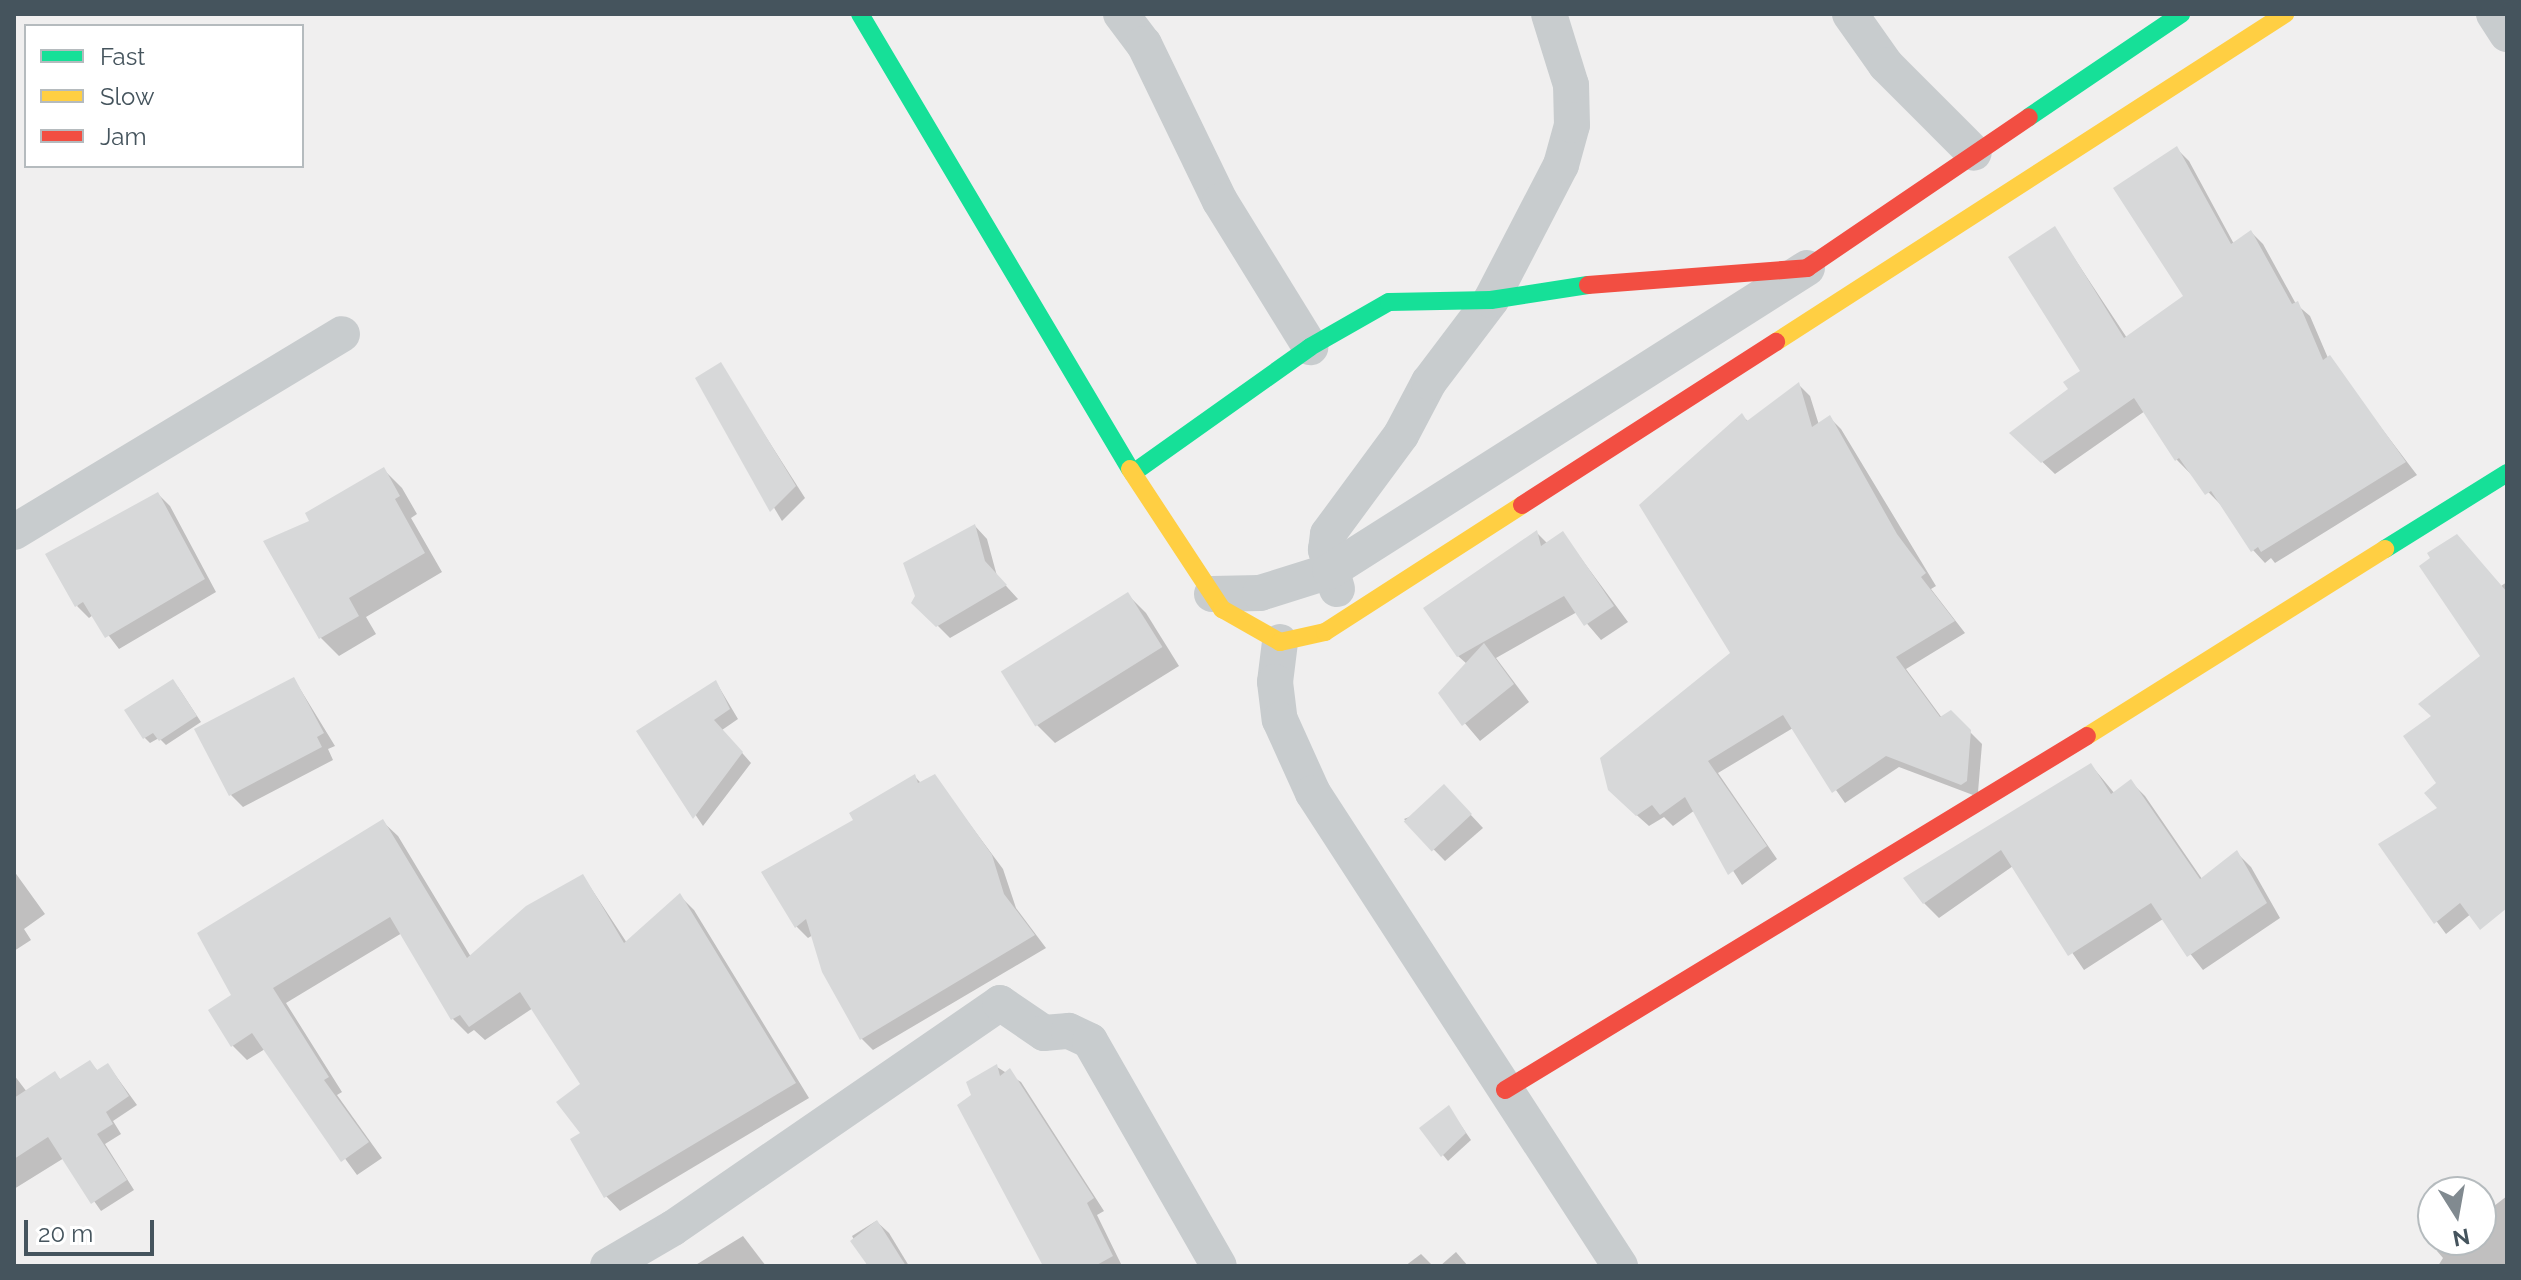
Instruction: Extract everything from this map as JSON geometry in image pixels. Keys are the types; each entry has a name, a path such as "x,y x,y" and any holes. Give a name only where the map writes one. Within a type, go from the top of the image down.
{"street":[{"path":"860,14 1133,473 1222,609 1280,642 1325,632 2285,14"},
{"path":"1121,14 1144,44 1220,201 1310,347"},
{"path":"1349,617 1330,571 1328,534 1401,435 1429,382 1491,300 1561,165 1572,125 1571,85 1549,14"},
{"path":"1850,14 1886,65 1974,153"},
{"path":"1212,594 1260,593 1330,571 1807,268 2181,14"},
{"path":"2494,14 2507,34"},
{"path":"1133,473 1310,347 1389,302 1491,300 1635,277 1807,268"},
{"path":"14,532 342,334"},
{"path":"1505,1090 2042,765 2507,473"},
{"path":"1280,642 1275,682 1280,720 1313,793 1620,1266"},
{"path":"608,1266 673,1228 1000,1003 1044,1033 1069,1031 1090,1041 1219,1266"}],"building":[{"path":"2177,146 2231,244 2251,230 2292,304 2298,301 2323,360 2330,355 2406,462 2261,552 2258,547 2251,552 2211,491 2205,495 2179,458 2175,461 2134,398 2041,463 2009,433 2068,389 2063,382 2080,371 2008,257 2055,226 2124,338 2183,296 2113,188"},
{"path":"721,362 796,486 770,512 695,378"},
{"path":"1799,382 1812,427 1830,415 1897,534 1926,573 1921,577 1955,621 1896,657 1940,717 1951,710 1971,730 1967,781 1961,785 1886,756 1832,793 1783,715 1708,761 1767,846 1728,875 1685,797 1660,815 1652,805 1636,816 1608,790 1600,758 1730,653 1639,505 1742,413 1747,421"},
{"path":"384,467 400,496 395,499 425,553 349,598 359,616 319,639 263,541 309,521 305,513"},
{"path":"158,492 205,579 105,638 83,602 75,607 45,554"},
{"path":"975,524 985,561 1007,585 936,627 911,603 915,596 903,563"},
{"path":"1537,530 1541,546 1563,531 1614,606 1584,626 1564,596 1457,657 1423,608"},
{"path":"2457,534 2507,592 2507,908 2480,930 2460,903 2434,924 2378,844 2437,808 2424,793 2436,783 2403,736 2431,716 2418,704 2480,656 2419,566 2430,558 2427,553"},
{"path":"1128,592 1162,647 1035,727 1001,671"},
{"path":"1484,643 1514,684 1462,726 1438,693"},
{"path":"294,677 324,733 317,737 322,747 229,796 194,729"},
{"path":"173,679 197,716 159,741 153,733 143,739 124,710"},
{"path":"716,680 730,709 714,720 743,752 693,819 636,731"},
{"path":"2091,763 2111,794 2131,779 2200,879 2237,850 2267,903 2187,957 2151,903 2068,956 2001,850 1923,904 1903,878"},
{"path":"915,774 918,783 935,774 992,855 1004,894 1035,935 860,1040 822,972 806,919 795,928 761,872 853,820 849,813"},
{"path":"1444,784 1472,814 1432,851 1404,822"},
{"path":"383,819 467,958 526,906 583,874 624,943 680,893 796,1083 604,1198 570,1139 580,1133 556,1102 580,1084 520,992 469,1027 460,1015 451,1020 390,917 273,988 329,1077 324,1080 369,1142 341,1162 252,1033 231,1047 208,1010 231,995 197,933"},
{"path":"90,1060 97,1070 108,1063 129,1096 106,1112 113,1124 97,1134 127,1180 91,1204 48,1137 14,1159 14,1098 55,1071 60,1079"},
{"path":"997,1064 1000,1076 1010,1068 1094,1198 1087,1203 1113,1256 1095,1266 1043,1266 957,1105 971,1095 966,1082"},
{"path":"1449,1105 1466,1133 1441,1157 1419,1128"},
{"path":"877,1220 906,1266 868,1266 850,1241"}],"traffic: fast":[{"path":"860,14 1130,469"},
{"path":"2029,117 2181,14"},
{"path":"1133,473 1310,347 1389,302 1491,300 1588,285"},
{"path":"2385,549 2507,473"}],"traffic: slow":[{"path":"1776,342 2285,14"},
{"path":"1130,469 1222,609 1280,642 1325,632 1522,505"},
{"path":"2087,736 2385,549"}],"traffic: jam":[{"path":"1588,285 1807,268 2029,117"},
{"path":"1522,505 1776,342"},
{"path":"1505,1090 2087,736"}]}
